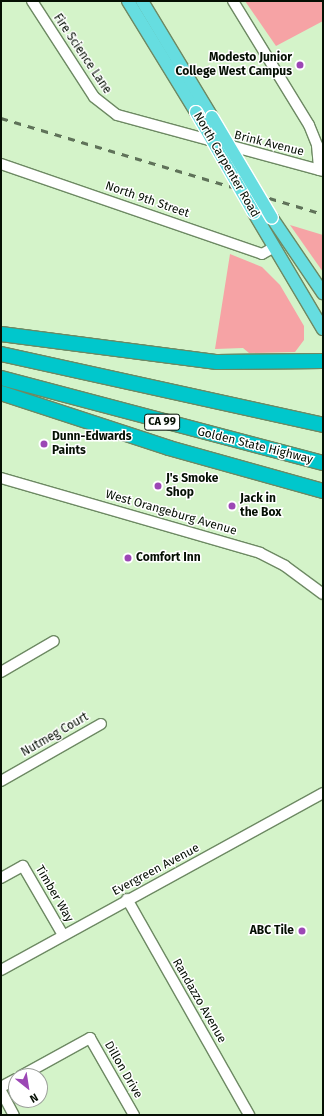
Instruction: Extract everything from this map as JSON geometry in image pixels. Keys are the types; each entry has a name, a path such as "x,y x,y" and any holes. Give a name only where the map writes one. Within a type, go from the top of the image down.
{"highway":[{"path":"1,334 217,362 323,361"},
{"path":"1,354 323,425"},
{"name":"Golden State Highway","path":"1,378 323,463"},
{"path":"1,393 169,448 323,491"}],"main road":[{"name":"North Carpenter Road","path":"128,1 196,112 273,248 323,330"},
{"name":"North Carpenter Road","path":"142,1 272,218 323,293"}],"street":[{"name":"Fire Science Lane","path":"32,1 90,92 117,115"},
{"path":"233,1 308,125 317,145 321,170"},
{"name":"Brink Avenue","path":"117,115 321,170"},
{"name":"North 9th Street","path":"1,161 6,165 262,254 273,248"},
{"name":"West Orangeburg Avenue","path":"1,478 260,553 285,566 323,594"},
{"path":"1,672 54,642"},
{"name":"Nutmeg Court","path":"1,781 101,724"},
{"name":"Evergreen Avenue","path":"1,970 127,899 323,793"},
{"name":"Timber Way","path":"1,878 23,866 63,935"},
{"name":"Randazzo Avenue","path":"127,899 249,1115"},
{"name":"Dillon Drive","path":"36,1068 90,1038 134,1115"},
{"path":"1,1091 14,1115"}],"shaded area":[{"path":"245,1 323,1 323,21 276,46"},
{"path":"290,225 323,235 323,272"},
{"path":"230,254 262,267 280,285 304,326 304,340 295,352 249,353 243,348 215,349"}],"railway":[{"path":"1,118 323,214"}],"place":[{"name":"Modesto Junior College West Campus","path":"300,65"},
{"name":"Dunn-Edwards Paints","path":"44,444"},
{"name":"J's Smoke Shop","path":"158,486"},
{"name":"Jack in the Box","path":"232,506"},
{"name":"Comfort Inn","path":"128,558"},
{"name":"ABC Tile","path":"302,931"}]}
